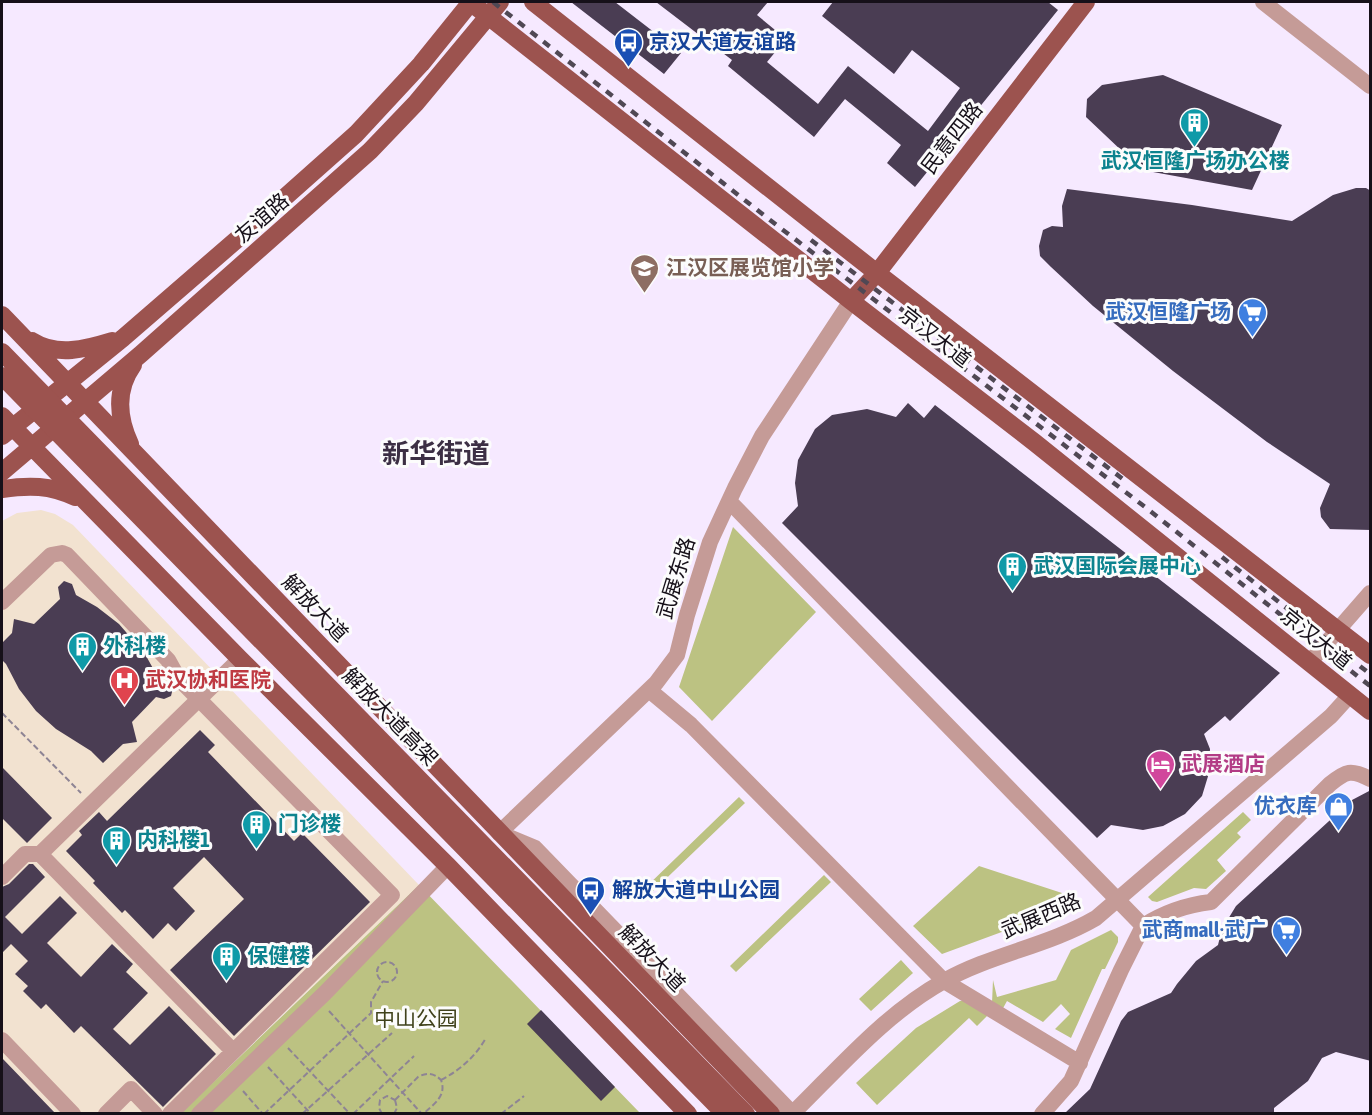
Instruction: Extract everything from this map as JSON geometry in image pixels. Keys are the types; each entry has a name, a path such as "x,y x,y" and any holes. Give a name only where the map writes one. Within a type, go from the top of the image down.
{"main road":[{"name":"京汉大道","path":"471,2 494,9 851,301 1035,441 1371,711"},
{"name":"友谊路","path":"5,426 67,383 123,338 356,134 422,64 471,2"},
{"name":"京汉大道","path":"532,2 877,273 1371,655"},
{"name":"民意四路","path":"851,301 877,273 1086,2"},
{"name":"友谊路","path":"2,472 141,354 370,151 416,104 494,9"},
{"name":"解放大道","path":"2,315 771,1113"},
{"path":"20,334 38,345 54,350 69,351 90,348 123,338"},
{"name":"解放大道高架","path":"2,352 746,1113"},
{"path":"139,458 129,443 122,424 119,403 129,370 141,354"},
{"name":"解放大道高架","path":"2,376 725,1113"},
{"path":"5,426 31,447 448,866 688,1113"},
{"path":"2,489 25,485 59,489 78,498 94,511"}],"street":[{"path":"1263,2 1371,86"},
{"name":"武展东路","path":"499,833 649,690 677,655 710,542 729,501 762,436 851,301"},
{"path":"729,501 1143,926"},
{"path":"2,602 51,555 62,553 67,555 168,660 178,678 199,700 392,895 170,1113"},
{"path":"1309,663 1371,592"},
{"path":"2,877 25,854 40,854 240,659"},
{"path":"649,690 691,725 945,981 1080,1063"},
{"name":"武展西路","path":"792,1113 892,1017 945,981 990,961 1061,936 1096,918 1221,808 1331,716 1350,695"},
{"path":"1042,1113 1065,1090 1080,1063 1143,926 1162,914 1188,905 1211,902 1330,784 1344,773 1357,772 1369,776"},
{"path":"499,833 535,848 658,967 792,1113"},
{"path":"40,854 233,1051"},
{"path":"199,1113 325,993 448,866"},
{"path":"2,1040 73,1113"},
{"path":"106,1113 131,1089 155,1113"}],"path":[{"path":"2,713 92,803"},
{"path":"391,963 397,974 392,981 383,981 378,975 379,967 391,963"},
{"path":"264,1113 371,1012 370,1002 383,981"},
{"path":"323,1004 368,1054 403,1092 422,1113 442,1095 441,1080 433,1074 423,1074 403,1092 395,1100"},
{"path":"302,1113 392,1033"},
{"path":"441,1080 460,1069 478,1052 486,1038"},
{"path":"283,1042 351,1113 414,1056"},
{"path":"263,1062 311,1113"},
{"path":"501,1113 524,1096"},
{"path":"381,1113 378,1104 383,1097 392,1097 395,1100 397,1107 394,1113"}],"shaded area":[{"name":"武汉协和医院","path":"41,510 55,514 73,525 419,885 180,1113 2,1114 2,521 17,513"}],"green space":[{"path":"733,527 816,612 712,721 679,687"},
{"path":"739,797 745,803 650,894 645,888"},
{"path":"1243,812 1251,820 1237,833 1241,837 1217,860 1226,871 1206,889 1194,888 1157,902 1148,897"},
{"path":"979,866 1062,893 1061,910 942,954 913,926"},
{"path":"824,875 831,882 736,972 730,966"},
{"name":"中山公园","path":"419,885 640,1113 180,1114"},
{"path":"1111,930 1118,937 1118,942 1105,969 1102,969 1071,1038 1055,1029 1070,1014 1061,1004 1043,1022 1007,1001 1002,1010 992,1003 993,980 997,997 1056,980 1071,950"},
{"path":"901,960 913,973 871,1011 859,999"},
{"path":"960,1001 965,1001 989,1014 977,1026 969,1018 877,1105 856,1083 916,1028"}],"building":[{"path":"571,2 615,2 681,53 664,74"},
{"path":"656,2 768,2 757,15 786,39 767,62 818,104 848,66 928,131 960,88 912,50 894,74 822,16 833,2 1048,2 1058,10 915,187 887,163 901,145 845,99 814,137 728,66 732,60"},
{"name":"武汉恒隆广场办公楼","path":"1163,75 1282,125 1252,190 1142,170 1086,117 1087,99 1102,85"},
{"name":"武汉恒隆广场","path":"1356,188 1366,188 1371,191 1371,530 1330,529 1321,517 1320,508 1330,484 1267,442 1173,371 1093,306 1040,256 1039,246 1043,230 1052,226 1063,227 1062,206 1067,189 1292,221 1333,195"},
{"name":"武汉国际会展中心","path":"908,403 924,418 935,405 1280,673 1230,721 1225,716 1204,734 1210,749 1209,773 1202,796 1185,814 1163,826 1143,830 1111,825 1097,838 782,523 798,506 795,483 798,460 815,429 832,415 867,409 896,417"},
{"name":"外科楼","path":"64,581 72,584 76,595 119,624 145,654 160,681 170,684 173,688 171,696 164,699 156,697 132,722 137,742 123,744 103,763 91,751 56,729 36,711 19,689 2,660 2,643 12,633 14,619 34,624 60,599 58,587"},
{"path":"200,730 215,745 208,752 294,841 302,833 370,902 234,1036 170,970 244,899 204,857 173,888 195,911 176,931 168,923 153,939 125,910 122,913 66,851 82,835 79,831 99,812 107,821"},
{"path":"2,767 52,818 27,843 2,818"},
{"name":"武商mall·武广","path":"1371,790 1371,1061 1336,1052 1322,1058 1308,1081 1274,1108 1274,1113 1065,1113 1090,1089 1121,1021 1128,1012 1171,993 1196,961 1218,945 1222,929 1236,906 1352,800"},
{"path":"29,864 33,864 45,877 5,917 22,934 60,896 77,913 47,943 81,977 112,944 133,964 126,972 148,993 113,1029 130,1045 169,1006 216,1054 163,1107 81,1026 74,1033 46,1004 41,1009 23,991 28,986 15,974 28,961 11,944 2,953 2,887 9,884"},
{"path":"541,1010 615,1087 601,1101 527,1024"},
{"path":"2,1058 55,1113 2,1113"}],"railway":[{"path":"493,2 770,220 1149,510 1370,686"},
{"path":"811,240 1128,483"},
{"path":"1222,557 1370,674"}],"place":[{"name":"京汉大道友谊路","path":"628,68"},
{"name":"武汉恒隆广场办公楼","path":"1195,148"},
{"name":"江汉区展览馆小学","path":"645,294"},
{"name":"武汉恒隆广场","path":"1252,338"},
{"name":"武汉国际会展中心","path":"1012,592"},
{"name":"外科楼","path":"82,672"},
{"name":"武汉协和医院","path":"124,706"},
{"name":"武展酒店","path":"1160,790"},
{"name":"优衣库","path":"1338,832"},
{"name":"门诊楼","path":"257,850"},
{"name":"内科楼1","path":"116,866"},
{"name":"解放大道中山公园","path":"591,916"},
{"name":"武商mall·武广","path":"1287,956"},
{"name":"保健楼","path":"226,982"}],"district":[{"name":"新华街道","path":"436,454"}]}
